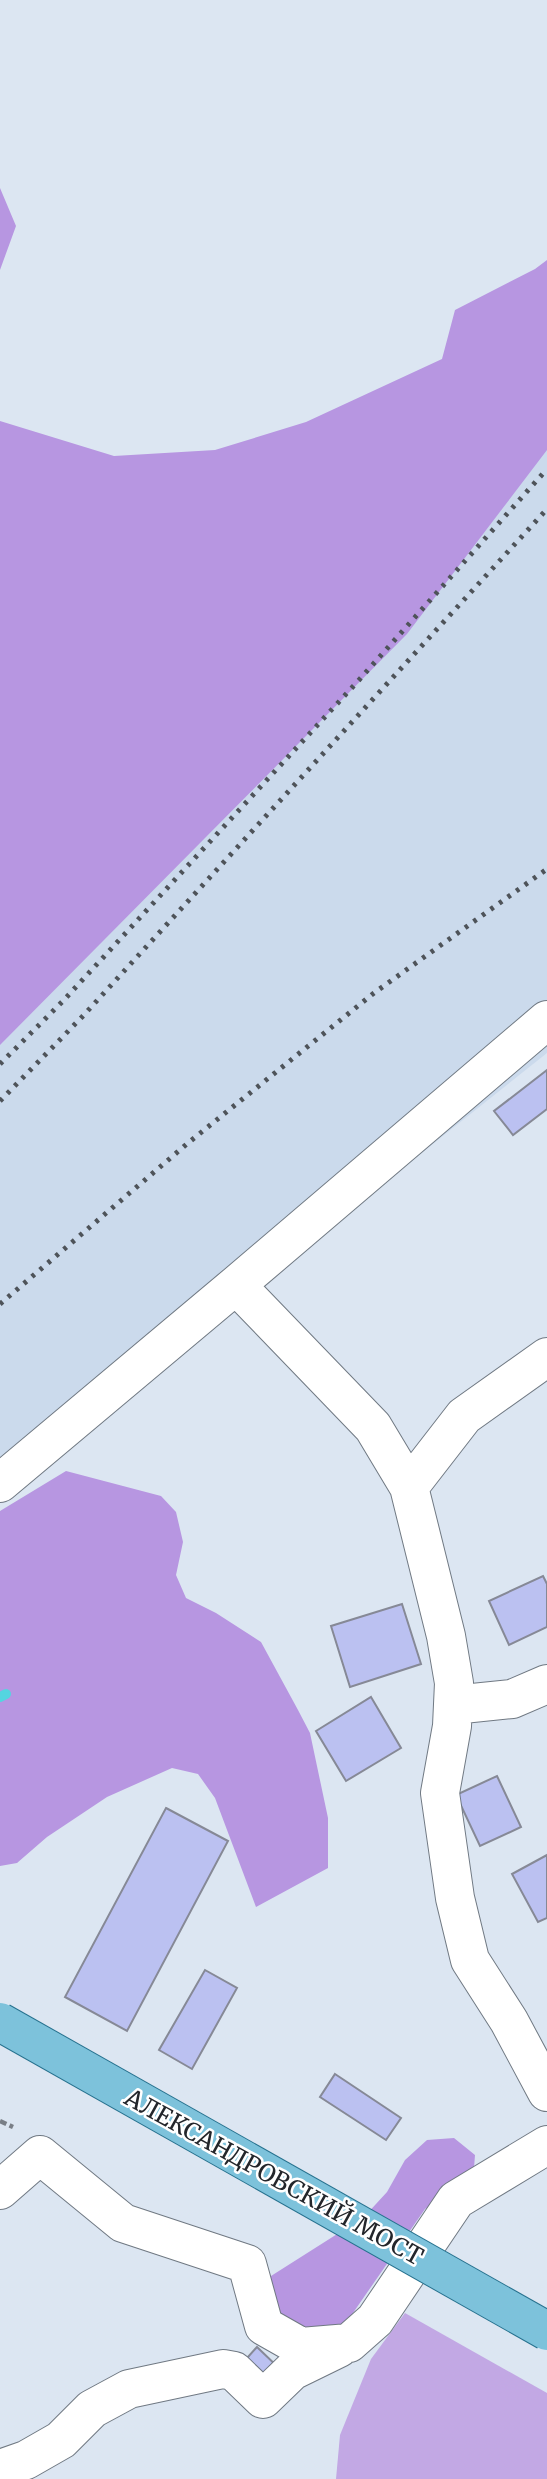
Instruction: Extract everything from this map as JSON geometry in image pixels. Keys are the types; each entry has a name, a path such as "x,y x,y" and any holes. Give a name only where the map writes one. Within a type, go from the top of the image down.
{"main road":[{"name":"АЛЕКСАНДРОВСКИЙ МОСТ","path":"0,2022 547,2331"}],"street":[{"path":"0,1483 547,1020"},
{"path":"236,1285 373,1427 409,1487 446,1636 454,1683 452,1726 440,1793 455,1898 470,1960 509,2021 547,2092"},
{"path":"409,1487 464,1416 547,1357"},
{"path":"453,1705 512,1699 547,1684"},
{"path":"0,2469 26,2460 61,2440 92,2409 129,2389 223,2369 234,2371 263,2399 292,2371 349,2343 375,2320 456,2200 547,2146"},
{"path":"0,2190 40,2155 123,2224 247,2264 264,2326 301,2347 349,2343"}],"shaded area":[{"path":"0,188 16,226 0,270"},
{"path":"547,260 547,450 407,634 0,1045 0,421 114,456 215,450 306,422 442,359 455,310 535,269"},
{"path":"547,355 547,1053 76,1428 0,1478 0,977"},
{"path":"66,1471 161,1496 176,1512 183,1542 176,1575 186,1598 216,1613 261,1642 310,1733 328,1818 328,1868 256,1907 215,1798 198,1774 172,1768 107,1797 47,1837 17,1863 0,1866 0,1511"},
{"path":"454,2138 475,2155 474,2168 461,2182 425,2209 346,2323 307,2330 287,2322 274,2300 271,2276 364,2217 387,2192 405,2160 427,2140"},
{"path":"405,2313 547,2393 547,2479 336,2479 340,2435 371,2359"}],"building":[{"path":"547,1070 547,1109 513,1135 494,1111"},
{"path":"543,1576 547,1584 547,1627 509,1645 489,1601"},
{"path":"402,1604 421,1664 350,1687 331,1626"},
{"path":"371,1697 401,1748 346,1781 316,1731"},
{"path":"497,1776 521,1827 480,1846 456,1795"},
{"path":"166,1808 228,1841 127,2031 65,1997"},
{"path":"547,1855 547,1918 538,1922 512,1874"},
{"path":"205,1970 237,1988 192,2069 159,2050"},
{"path":"335,2074 401,2118 386,2140 320,2097"},
{"path":"257,2347 281,2370 263,2389 239,2367"}],"waterway":[{"path":"0,1697 6,1694"}],"railway":[{"path":"0,1064 63,1001 359,680 547,469"},
{"path":"0,1101 82,1017 547,509"},
{"path":"0,1304 188,1143 374,993 547,869"}]}
